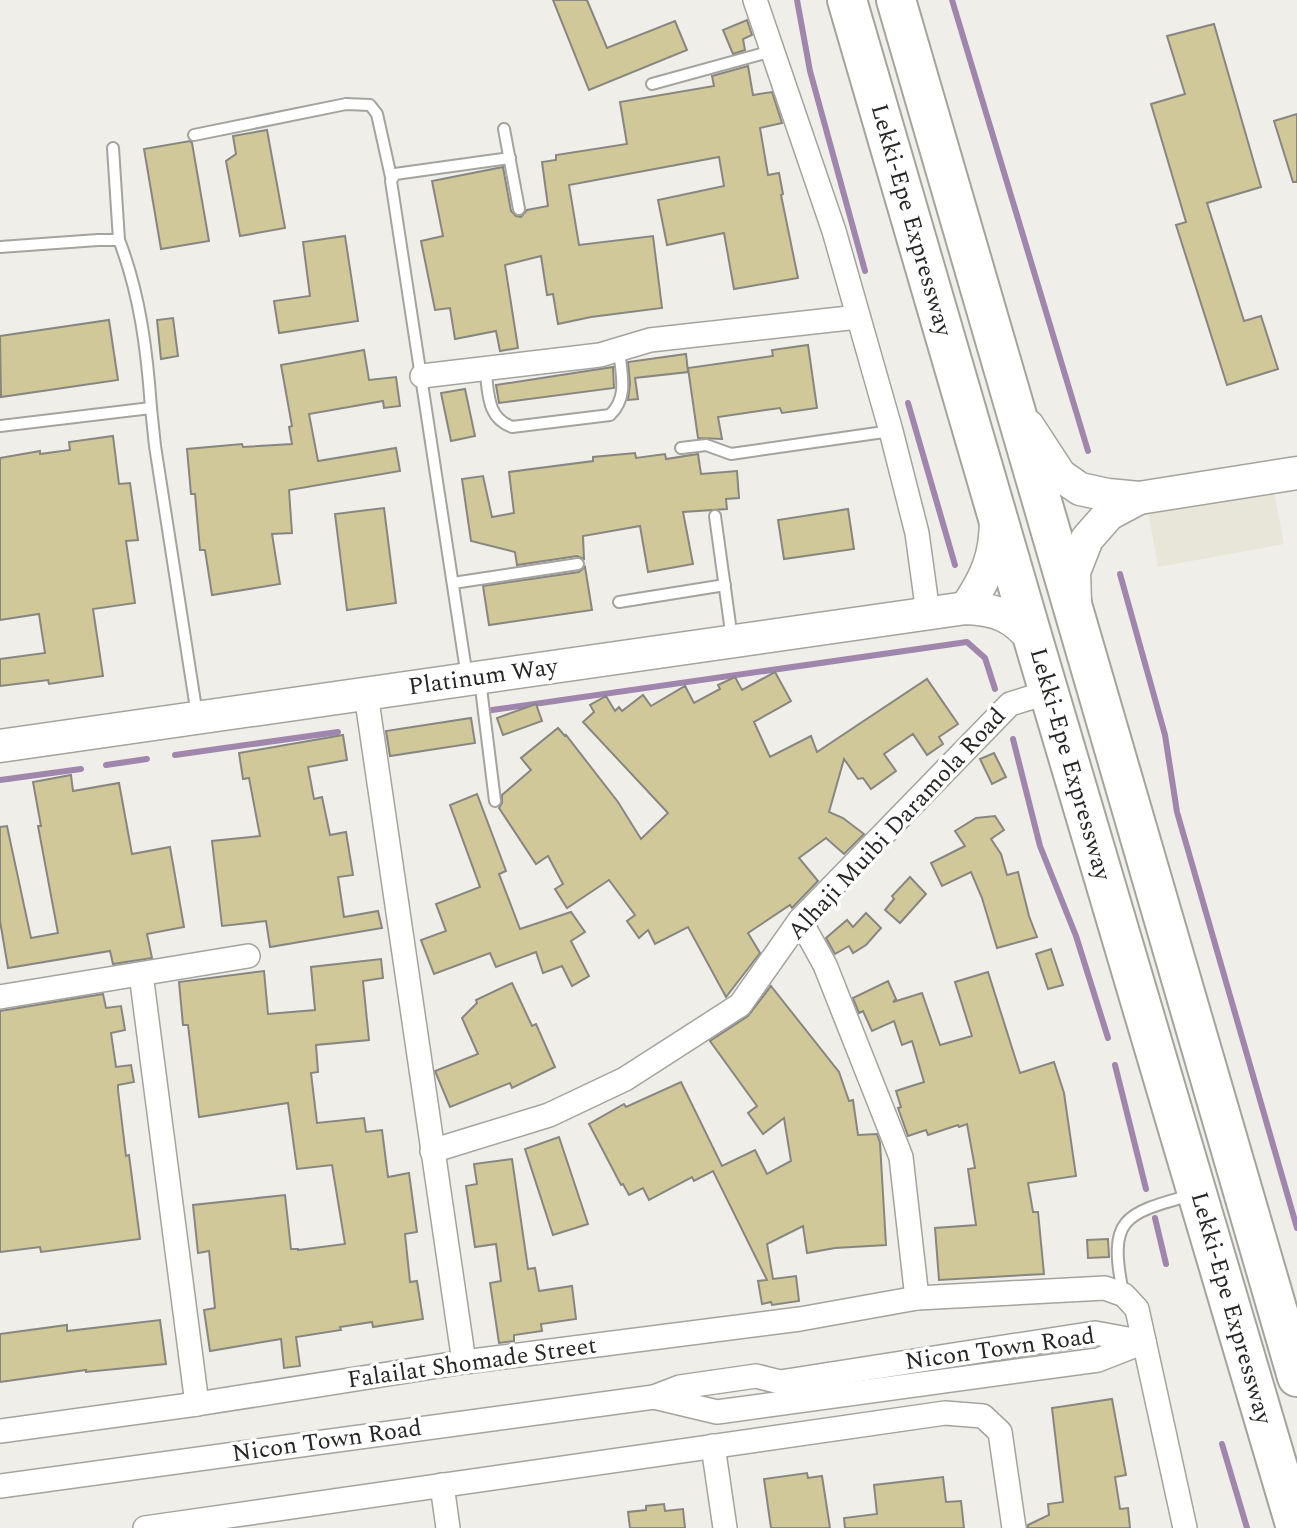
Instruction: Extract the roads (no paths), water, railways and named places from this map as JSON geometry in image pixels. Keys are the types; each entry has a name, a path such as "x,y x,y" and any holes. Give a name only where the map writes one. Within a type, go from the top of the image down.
{"highway":[{"name":"Lekki-Epe Expressway","path":"847,0 1296,1528"},
{"name":"Lekki-Epe Expressway","path":"896,0 1297,1377"}],"street":[{"path":"754,0 834,231 891,431 916,533 928,613"},
{"path":"422,376 600,355 650,340 858,317"},
{"path":"1010,386 1031,431 1060,475 1080,489 1139,498 1297,472"},
{"path":"1075,621 1074,572 1087,539 1109,514 1139,498"},
{"path":"966,608 978,591 996,546 996,511"},
{"name":"Platinum Way","path":"0,746 966,608 984,608 1003,615 1023,627 1034,642"},
{"name":"Alhaji Muibi Daramola Road","path":"432,1151 549,1115 625,1079 740,1005 800,920 1010,705 1049,692"},
{"path":"366,694 464,1362"},
{"path":"800,920 825,965 901,1157 917,1298"},
{"path":"0,997 248,956"},
{"path":"141,974 197,1404"},
{"name":"Falailat Shomade Street","path":"0,1431 197,1404 464,1362 800,1319 917,1298 1105,1288 1124,1295"},
{"path":"1124,1295 1137,1309 1185,1528"},
{"name":"Nicon Town Road","path":"654,1396 717,1412 781,1393 1095,1333 1144,1342"},
{"name":"Nicon Town Road","path":"0,1486 654,1396 680,1387 756,1376 781,1393"},
{"path":"713,1382 717,1412"},
{"path":"145,1528 174,1526 945,1413 982,1416 1000,1432 1014,1528"},
{"path":"713,1446 725,1528"},
{"path":"442,1485 448,1528"}],"lane":[{"path":"652,84 772,51"},
{"path":"194,135 346,104 370,105 377,114 391,177 453,583 474,678 495,801"},
{"path":"504,129 519,209"},
{"path":"113,148 119,240 142,323 155,446 198,718"},
{"path":"391,177 395,174 510,158"},
{"path":"0,247 119,240"},
{"path":"485,368 492,412 501,423 512,427 610,415 620,405 623,391 619,349"},
{"path":"0,426 151,408"},
{"path":"681,447 706,445 731,454 891,431"},
{"path":"715,516 733,641"},
{"path":"453,583 578,564"},
{"path":"619,602 725,585"},
{"path":"1124,1295 1118,1270 1120,1233 1124,1223 1141,1209 1197,1193"}],"waterway":[{"path":"797,0 810,71 865,271"},
{"path":"952,0 1088,451"},
{"path":"908,403 955,565"},
{"path":"1120,574 1165,735 1177,812 1297,1228"},
{"path":"492,710 967,642 985,658 995,689"},
{"path":"175,755 338,732"},
{"path":"1013,739 1040,846 1076,936 1108,1038"},
{"path":"106,765 147,759"},
{"path":"0,780 81,769"},
{"path":"1115,1065 1146,1189"},
{"path":"1155,1218 1166,1264"},
{"path":"1222,1444 1247,1528"}]}
